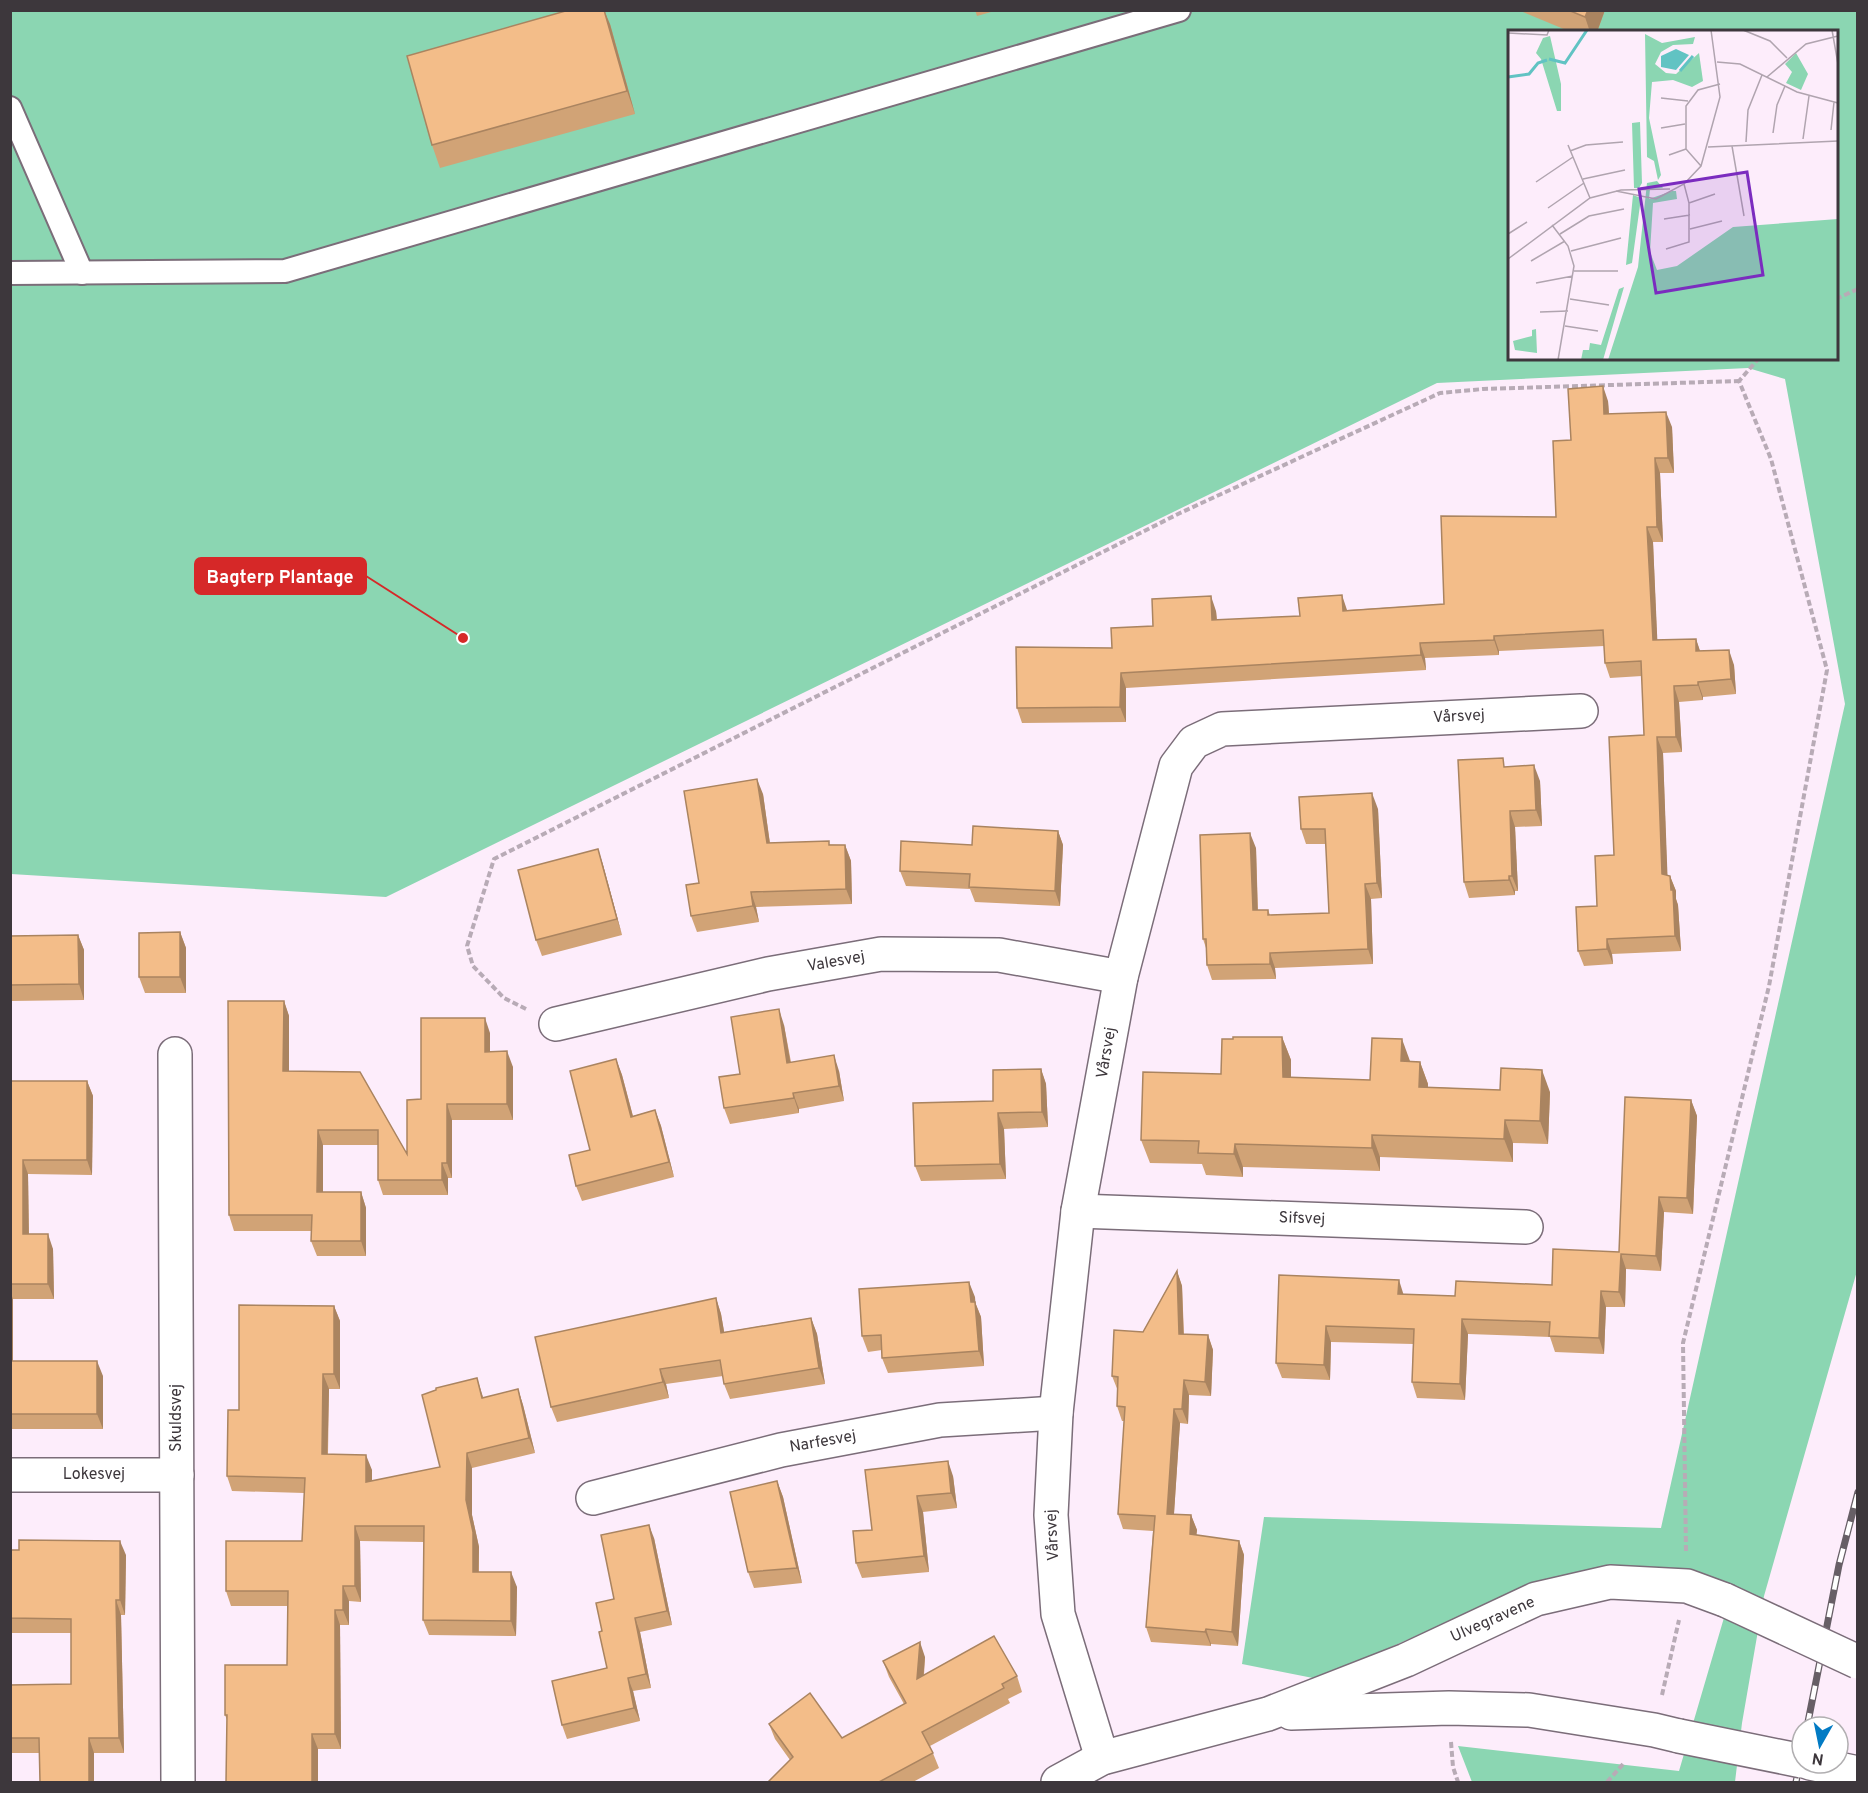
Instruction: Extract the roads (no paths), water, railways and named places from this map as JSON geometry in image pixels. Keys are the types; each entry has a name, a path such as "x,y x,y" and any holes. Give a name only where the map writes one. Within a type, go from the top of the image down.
{"street":[{"name":"Vårsvej","path":"1102,1758 1058,1614 1051,1515 1056,1413 1078,1211 1122,977 1176,766 1194,742 1222,729 1581,711"},
{"name":"Valesvej","path":"556,1024 768,974 881,954 999,956 1122,977"},
{"name":"Skuldsvej","path":"175,1054 178,1782"},
{"name":"Sifsvej","path":"1078,1211 1526,1227"},
{"name":"Narfesvej","path":"593,1498 781,1450 940,1420 1056,1413"},
{"name":"Lokesvej","path":"10,1475 177,1475"},
{"name":"Ulvegravene","path":"1058,1782 1102,1758 1268,1714 1406,1660 1536,1599 1610,1582 1687,1586 1725,1600 1857,1662"},
{"name":"Ulvegravene","path":"1268,1714 1449,1708 1529,1710 1666,1733 1790,1759"}],"lane":[{"path":"10,273 285,271 1179,10"},
{"path":"10,108 82,273"}],"railway":[{"path":"1809,1715 1839,1565 1858,1492"},
{"path":"1796,1782 1797,1775"}],"place":[{"name":"Bagterp Plantage","path":"463,638"}]}
